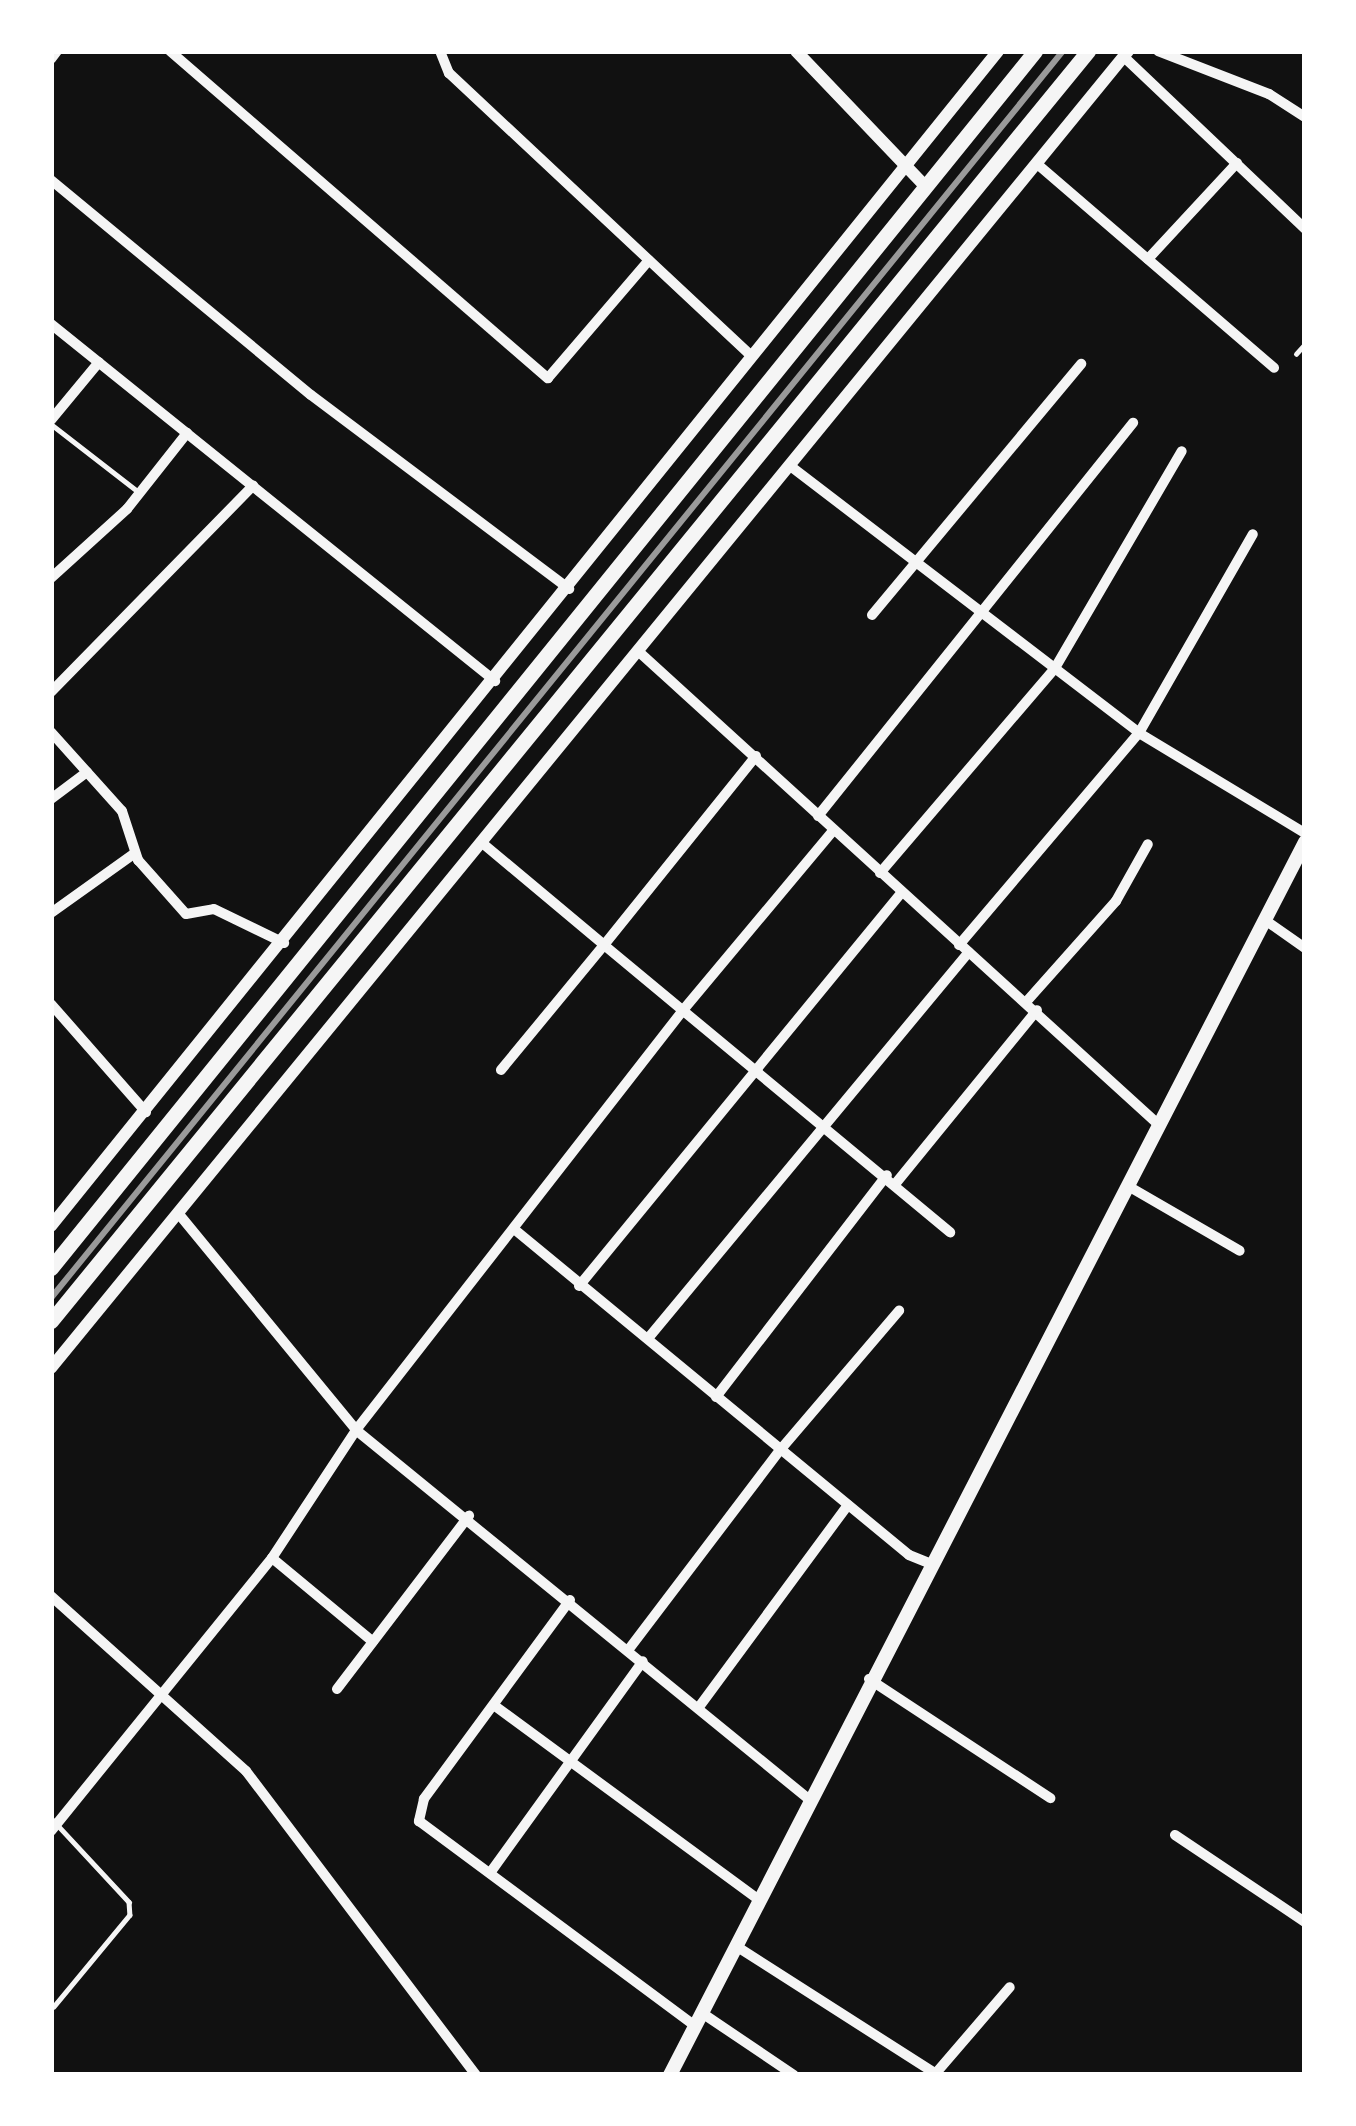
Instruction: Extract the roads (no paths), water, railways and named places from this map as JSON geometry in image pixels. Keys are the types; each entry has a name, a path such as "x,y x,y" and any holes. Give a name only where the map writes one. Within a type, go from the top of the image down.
{"main road":[{"path":"52,1265 663,519 1035,51"},
{"path":"51,1322 1088,51"},
{"path":"663,519 688,541"},
{"path":"670,2075 869,1679 1305,837"}],"street":[{"path":"51,59 57,51"},
{"path":"170,51 548,378 649,260"},
{"path":"440,51 448,73 750,355"},
{"path":"796,51 924,185"},
{"path":"51,1226 284,944 750,355 998,51"},
{"path":"1157,51 1269,94 1305,117"},
{"path":"51,1368 1125,54 1305,229"},
{"path":"1036,163 1274,368"},
{"path":"1148,259 1238,163"},
{"path":"51,180 311,395 569,589"},
{"path":"51,324 495,681"},
{"path":"51,422 99,362"},
{"path":"872,615 1081,364"},
{"path":"818,815 1133,423"},
{"path":"51,578 140,493 187,433"},
{"path":"880,873 1055,668 1182,451"},
{"path":"789,465 1139,733 1305,837"},
{"path":"51,692 253,486"},
{"path":"650,1336 825,1127 1139,733 1253,534"},
{"path":"638,651 1159,1125"},
{"path":"51,732 122,811 135,853 186,914 214,909 284,944"},
{"path":"502,1070 756,756"},
{"path":"51,799 87,772"},
{"path":"53,1824 164,1697 272,1558 356,1430 684,1009 833,831"},
{"path":"481,842 892,1179 950,1232"},
{"path":"716,1397 1117,902 1148,844"},
{"path":"51,913 135,853"},
{"path":"579,1286 902,892"},
{"path":"1264,920 1305,947"},
{"path":"51,1004 146,1112"},
{"path":"1128,1186 1240,1251"},
{"path":"178,1213 356,1430 469,1516 811,1801"},
{"path":"514,1229 579,1286 650,1336 848,1505 929,1563"},
{"path":"629,1649 781,1449 899,1311"},
{"path":"699,1707 848,1505"},
{"path":"337,1689 469,1516"},
{"path":"272,1558 373,1642"},
{"path":"51,1596 246,1771 476,2075"},
{"path":"570,1600 419,1811 426,1829 698,2019 794,2075"},
{"path":"490,1873 643,1661"},
{"path":"869,1679 1050,1798"},
{"path":"494,1706 760,1901"},
{"path":"1175,1835 1305,1922"},
{"path":"736,1946 937,2074 1010,1987"}],"lane":[{"path":"1296,355 1305,344"},
{"path":"51,422 140,493"},
{"path":"53,1824 129,1902 130,1915 54,2007"}],"railway":[{"path":"51,1298 1063,51"}]}
